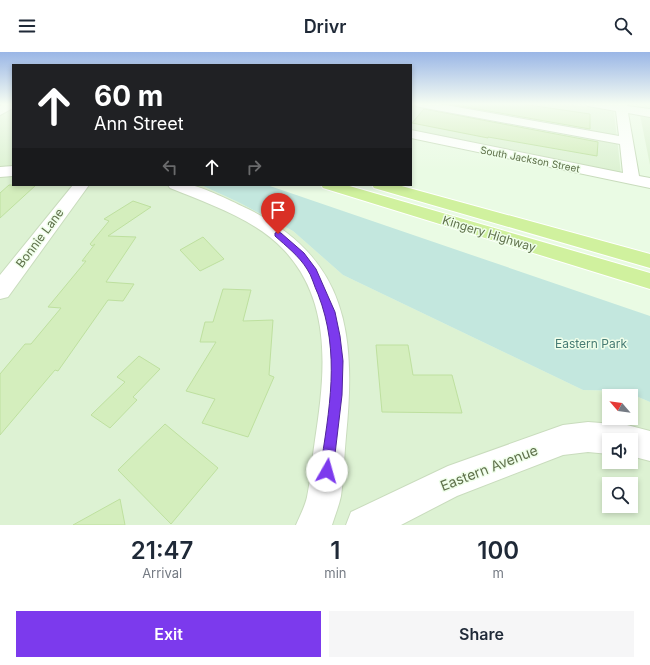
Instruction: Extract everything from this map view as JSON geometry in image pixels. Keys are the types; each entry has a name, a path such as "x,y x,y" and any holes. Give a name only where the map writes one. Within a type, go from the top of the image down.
{"highway":[{"name":"Kingery Highway","path":"332,186 650,281"},
{"name":"Kingery Highway","path":"384,186 650,261"}],"street":[{"path":"543,126 627,141"},
{"path":"624,126 632,180"},
{"name":"South Jackson Street","path":"412,134 650,183"},
{"path":"0,172 12,171"},
{"name":"Bonnie Lane","path":"0,291 80,186"},
{"path":"178,186 234,210 278,234 301,255 312,269 320,287 330,312 335,336 337,395 324,497 314,525"},
{"name":"Eastern Avenue","path":"364,525 448,483 563,440 588,437 602,438"}],"shaded area":[{"path":"0,126 12,126 12,186 203,186 238,202 293,231 343,275 583,390 602,390 602,425 638,425 638,397 650,402 650,525 0,525"},
{"path":"412,126 616,126 621,174 412,131"},
{"path":"642,126 650,126 650,165"}],"green space":[{"name":"Eastern Park","path":"203,186 270,186 650,316 650,402 638,397 638,389 583,390 343,275 293,231 238,202"}],"building":[{"path":"428,126 514,126 598,142 597,156 488,137"},
{"path":"573,126 590,126 590,129"},
{"path":"9,185 35,186 0,218 0,193"},
{"path":"133,201 151,207 108,236 136,237 106,282 134,284 123,301 108,300 58,371 55,370 0,435 0,374 25,344 31,344 61,308 48,307 86,261 82,261 95,244 92,246 90,244 109,221 104,219"},
{"path":"203,237 224,259 200,271 180,250"},
{"path":"223,289 251,290 243,321 273,320 269,375 274,377 248,437 202,423 215,399 186,391 216,342 200,342 205,322 213,322"},
{"path":"376,345 408,345 413,375 452,375 462,413 382,412"},
{"path":"139,356 160,369 133,397 137,400 110,428 91,415 125,382 117,377"},
{"path":"165,424 218,468 171,524 118,470"},
{"path":"120,499 125,525 73,525"}],"route":[{"path":"278,234 301,255 312,269 330,312 335,336 337,395 327,471"}]}
